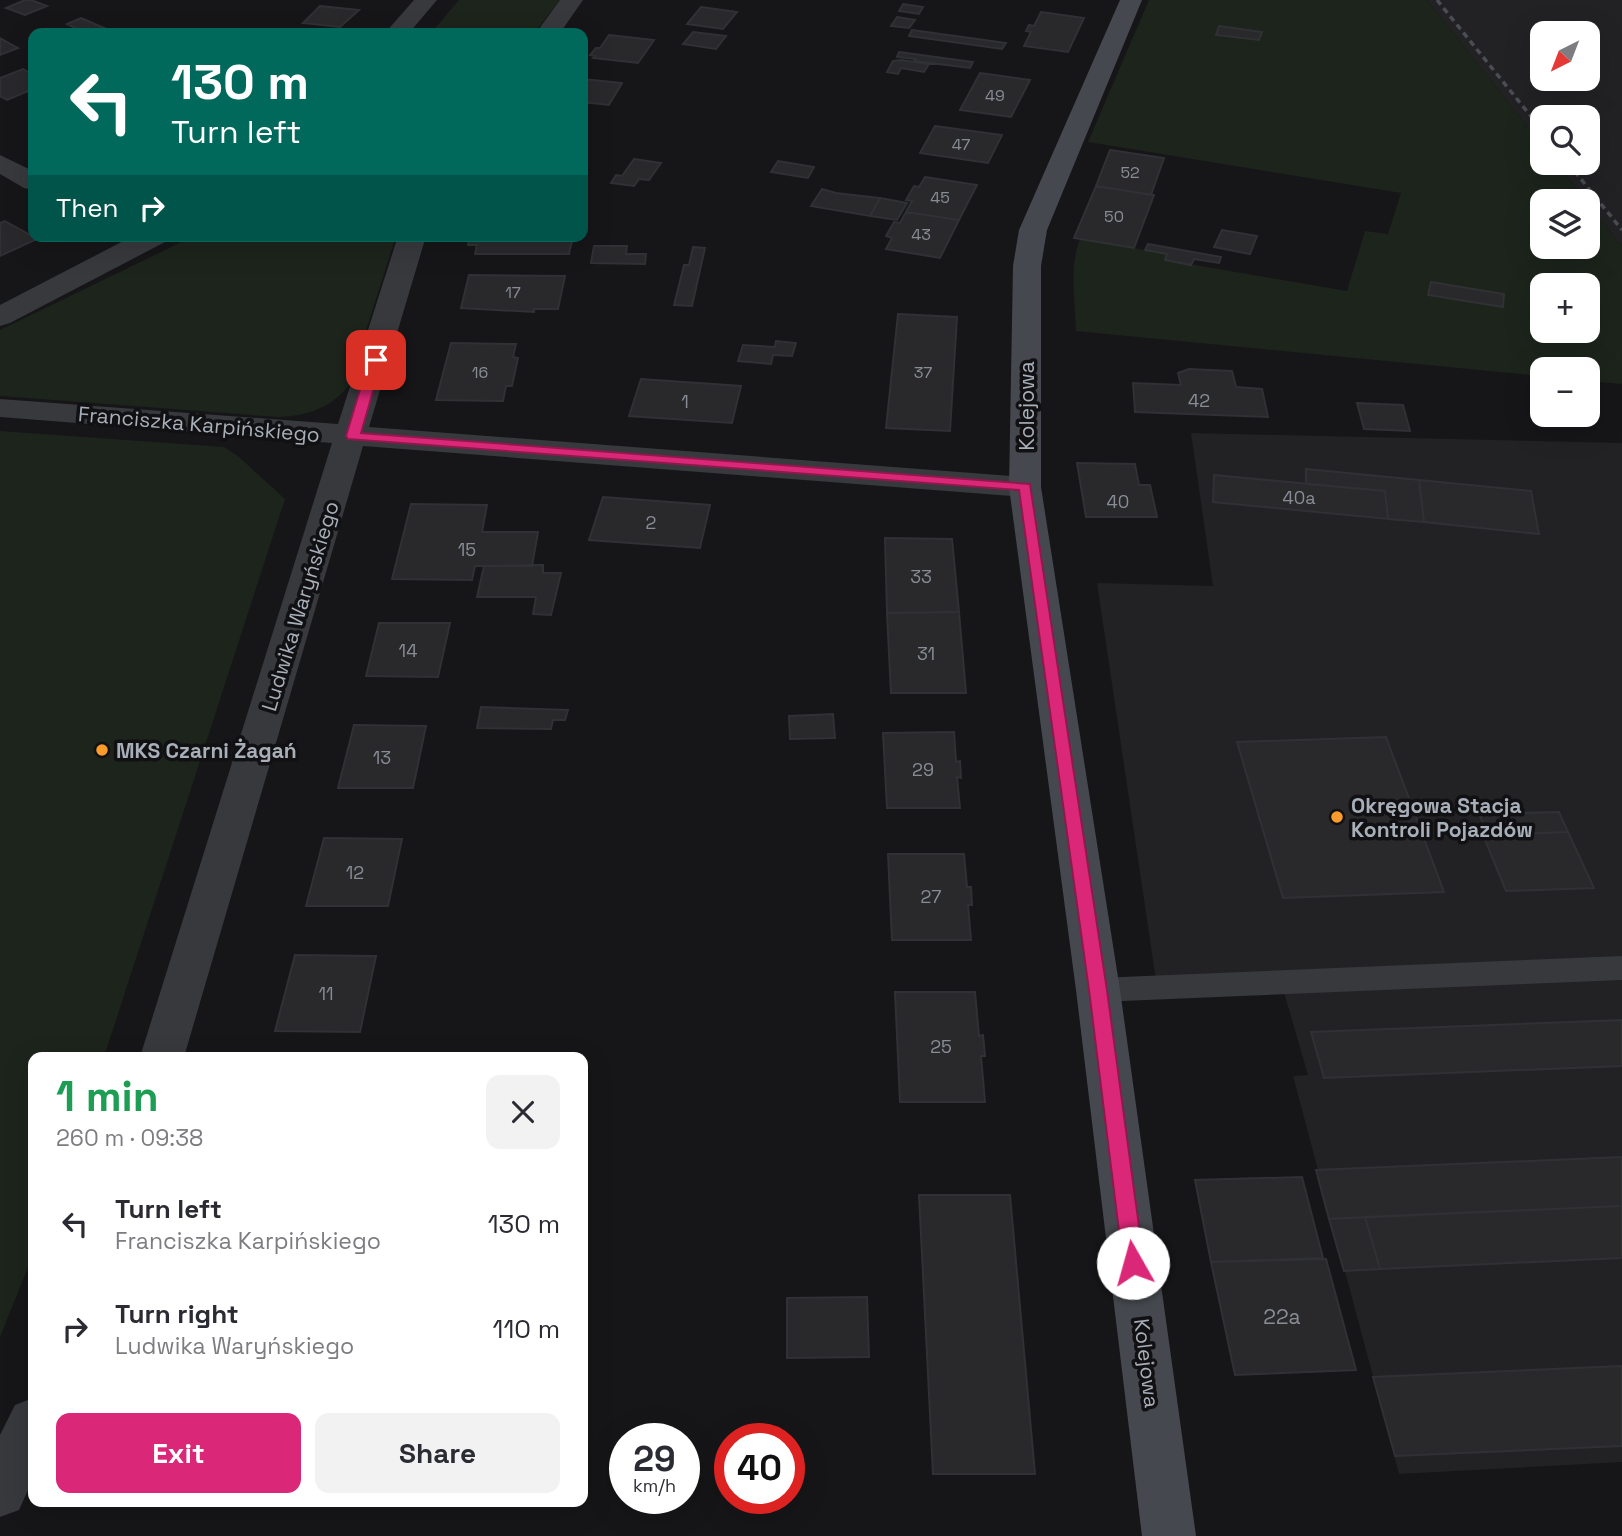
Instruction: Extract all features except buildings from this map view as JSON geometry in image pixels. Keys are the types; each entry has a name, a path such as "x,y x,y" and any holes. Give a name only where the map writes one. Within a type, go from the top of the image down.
{"street":[{"path":"401,28 426,0"},
{"path":"552,28 572,0"},
{"name":"Kolejowa","path":"1131,0 1033,230 1027,266 1026,486 1098,990 1169,1536"},
{"path":"0,163 28,179"},
{"path":"0,317 136,242"},
{"name":"Ludwika Waryńskiego","path":"163,1052 410,242"},
{"name":"Franciszka Karpińskiego","path":"0,408 1026,486"},
{"path":"0,1491 28,1433"}],"lane":[{"path":"1098,990 1622,968"}],"shaded area":[{"path":"459,0 560,0 538,28 435,28"},
{"path":"1149,0 1427,0 1530,130 1530,175 1565,175 1577,189 1530,189 1530,259 1600,259 1600,218 1622,246 1622,384 1600,382 1600,357 1530,357 1530,375 1076,331 1074,273 1080,239 1167,254 1166,260 1347,291 1365,231 1388,234 1401,193 1088,142"},
{"path":"1427,0 1622,0 1622,246 1600,218 1600,189 1577,189 1566,175 1600,175 1600,105 1530,105 1530,130"},
{"path":"182,242 394,242 348,387 325,406 298,415 278,417 0,396 0,330"},
{"name":"MKS Czarni Żagań","path":"0,431 224,447 239,457 285,499 106,1052 28,1052 28,1267 0,1337"},
{"path":"1191,433 1622,443 1622,1462 1399,1474 1293,1076 1308,1075 1281,982 1157,987 1097,583 1213,586"}],"railway":[{"path":"1437,0 1530,115"},
{"path":"1578,175 1622,230"}],"place":[{"name":"MKS Czarni Żagań","path":"102,750"},
{"name":"Okręgowa Stacja Kontroli Pojazdów","path":"1337,817"}],"route":[{"path":"376,360 353,436 1026,486 1098,990 1133,1263"}]}
